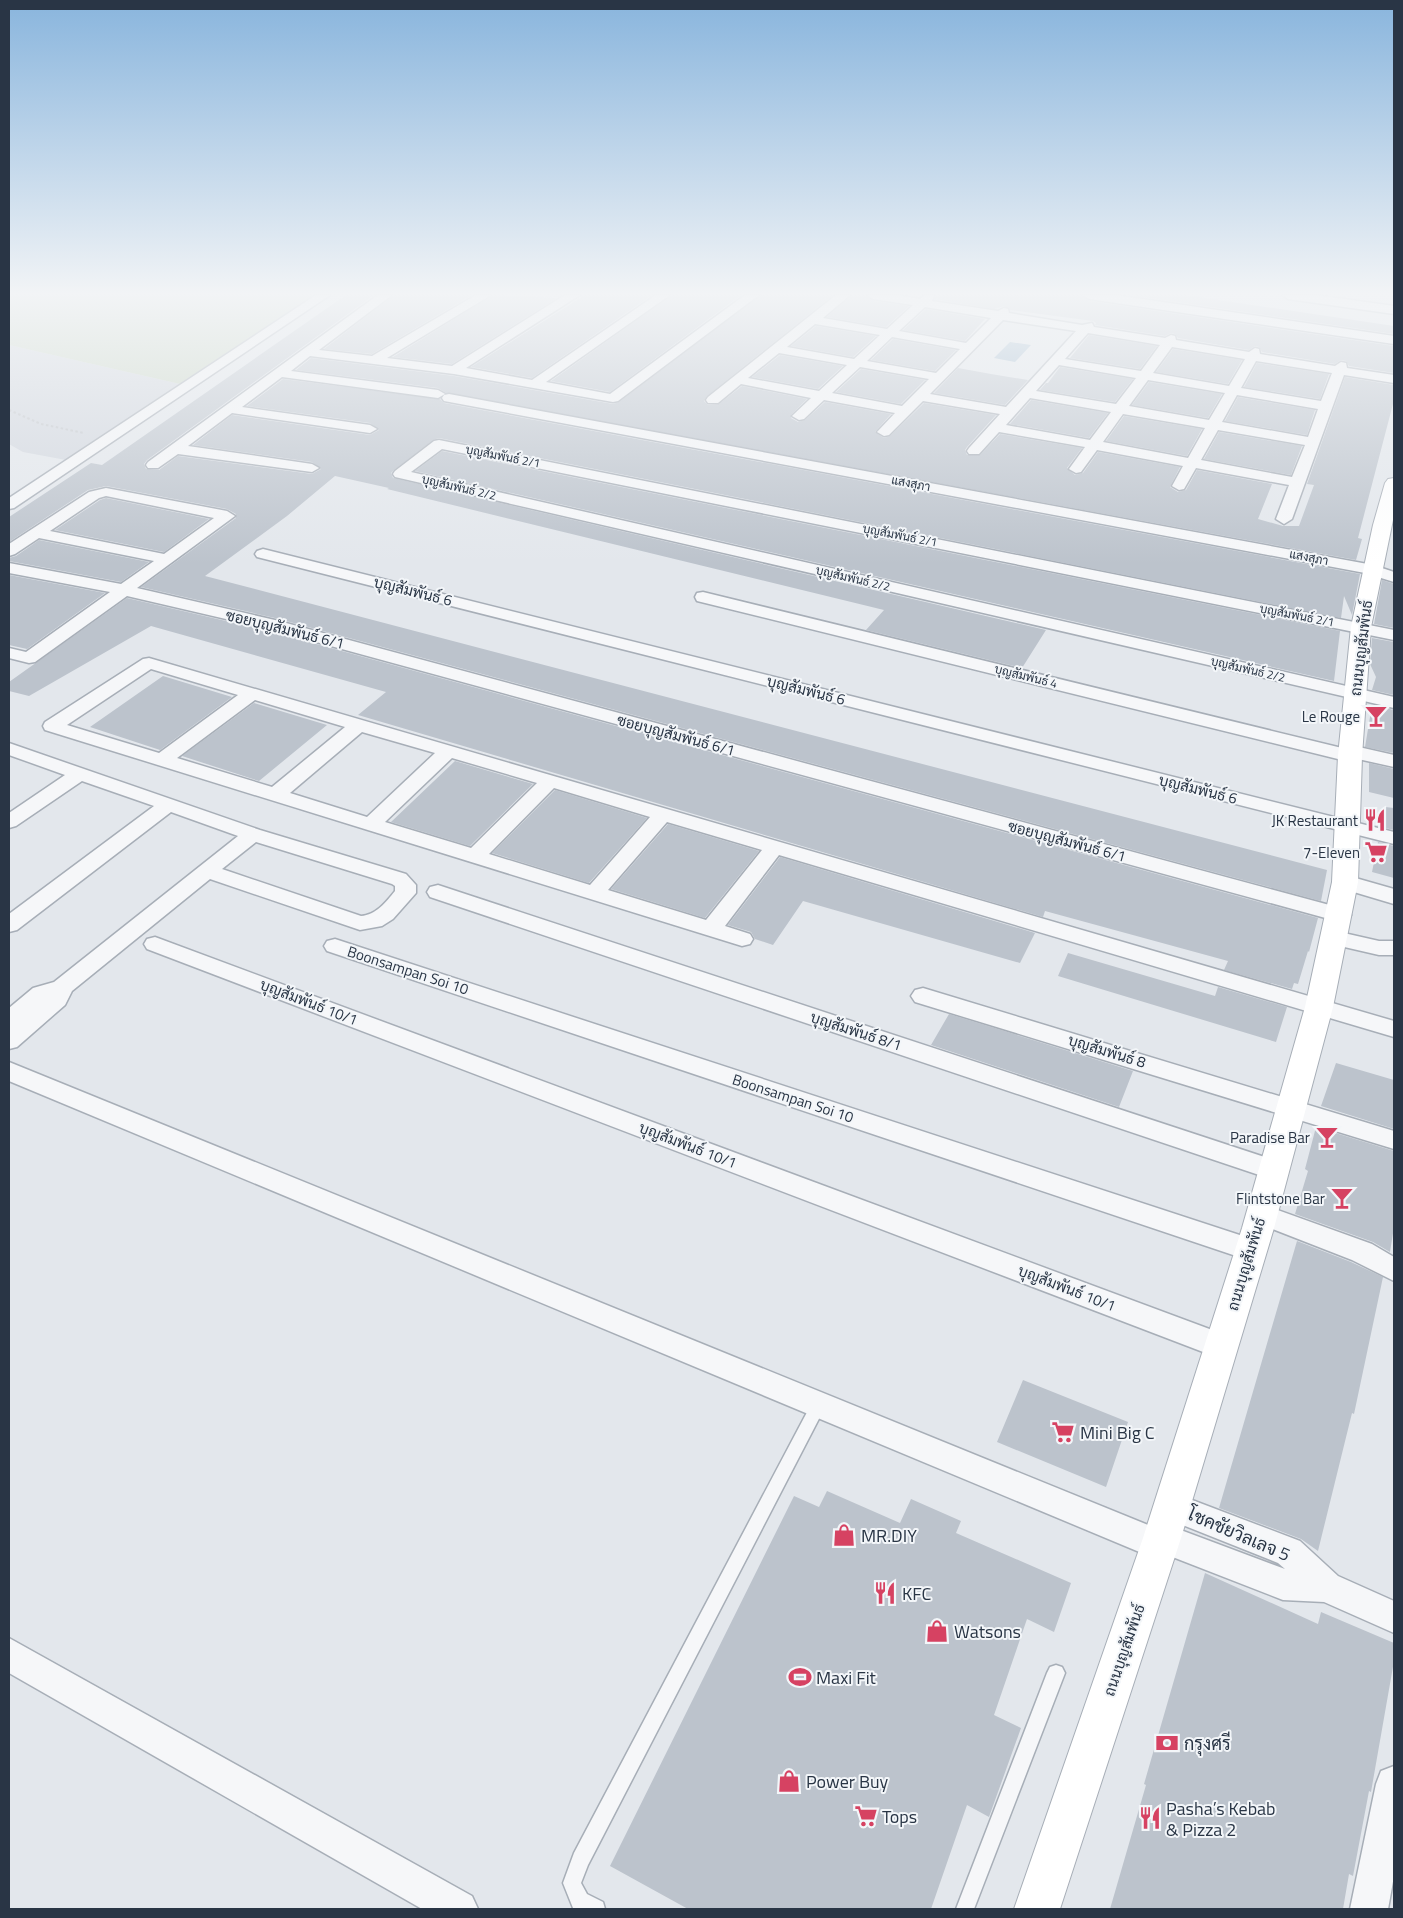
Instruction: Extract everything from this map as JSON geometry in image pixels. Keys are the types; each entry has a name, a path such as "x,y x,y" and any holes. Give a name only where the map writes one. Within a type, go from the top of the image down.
{"street":[{"path":"9,506 192,385"},
{"path":"153,465 264,385"},
{"name":"แสงสุภา","path":"362,385 444,396 1380,573"},
{"path":"538,385 613,398 631,385"},
{"path":"713,400 732,385"},
{"path":"761,385 905,411"},
{"path":"798,416 833,385"},
{"path":"884,432 931,385"},
{"path":"974,451 1035,385"},
{"path":"1076,469 1137,385"},
{"path":"1197,385 1325,406"},
{"path":"1178,486 1237,385"},
{"path":"1284,519 1333,385"},
{"path":"1027,393 1312,442"},
{"path":"920,396 1010,412"},
{"path":"230,409 370,429"},
{"path":"996,427 1298,482"},
{"name":"บุญสัมพันธ์ 2/1","path":"439,444 1394,635"},
{"name":"บุญสัมพันธ์ 2/2","path":"439,444 400,474 1355,694"},
{"path":"175,449 312,468"},
{"name":"ถนนบุญสัมพันธ์","path":"1037,1909 1161,1542 1257,1231 1318,1007 1338,926 1345,882 1350,754 1361,627 1380,573 1394,484"},
{"path":"9,551 94,495 106,492 227,516 29,658 9,653"},
{"path":"36,533 167,559"},
{"name":"บุญสัมพันธ์ 6","path":"263,554 1394,838"},
{"name":"ซอยบุญสัมพันธ์ 6/1","path":"9,568 124,590 269,624 1338,926 1379,948 1394,948"},
{"name":"บุญสัมพันธ์ 4","path":"703,597 1350,754 1394,761"},
{"path":"742,939 52,726 149,663 1394,1029"},
{"path":"162,760 253,693"},
{"path":"1355,694 1394,702"},
{"path":"275,795 359,724"},
{"path":"9,749 254,834 398,879 404,882 407,888 405,893 379,920 370,924 360,923 207,871"},
{"path":"371,824 449,751"},
{"path":"9,822 80,774"},
{"path":"475,856 550,781"},
{"path":"9,925 168,805"},
{"path":"594,893 663,814"},
{"path":"9,1020 41,993 62,987 254,834"},
{"path":"711,930 775,847"},
{"path":"1345,882 1394,897"},
{"name":"บุญสัมพันธ์ 8/1","path":"438,892 1274,1170"},
{"name":"บุญสัมพันธ์ 10/1","path":"155,944 1221,1346"},
{"name":"Boonsampan Soi 10","path":"334,946 1257,1231 1358,1266 1393,1270"},
{"path":"9,1041 57,1000 62,987"},
{"name":"บุญสัมพันธ์ 8","path":"923,996 1394,1140"},
{"name":"โชคชัยวิลเลจ 5","path":"9,1071 819,1404 1161,1542 1283,1584 1326,1587 1394,1617"},
{"name":"โชคชัยวิลเลจ 5","path":"1171,1506 1289,1552 1302,1562 1326,1587"},
{"path":"9,1655 459,1909"},
{"path":"1369,1909 1394,1784"}],"lane":[{"path":"596,1909 580,1901 572,1883 580,1860 819,1404"},
{"path":"965,1909 1056,1673"}],"path":[{"path":"9,410 41,424 111,439"}],"shaded area":[{"path":"9,385 179,385 66,460 23,452 9,444"}],"building":[{"path":"218,385 251,385 147,460 144,464 146,469 159,470 178,456 312,474 321,469 312,462 193,445 232,415 370,435 379,430 370,423 247,406 276,385 326,385 440,399 444,403 1360,574 1352,615 1344,596 1341,618 439,438 433,440 394,470 391,473 393,478 1046,630 1022,668 866,630 884,610 335,476 287,516 205,576 1327,870 1321,901 275,618 141,587 236,518 236,514 227,509 106,486 88,490 9,542 9,517 91,463 102,465"},
{"path":"410,385 502,385 613,404 619,402 642,385 721,385 707,396 704,401 708,405 719,404 742,386 807,399 791,415 791,418 798,422 805,420 825,402 891,414 875,432 884,438 890,436 924,403 996,415 967,447 965,450 967,455 980,455 1000,434 1082,448 1067,468 1075,475 1083,473 1098,452 1180,467 1170,487 1178,492 1186,490 1197,470 1272,484 1258,519 1283,526 1299,526 1314,485 1307,484 1342,385 1394,385 1394,400 1358,538 1362,539 1356,560 446,393 438,388"},
{"path":"570,385 620,385 610,392"},
{"path":"793,385 823,385 818,389"},
{"path":"844,385 920,385 901,404 836,392"},
{"path":"942,385 1024,385 1005,405 934,393"},
{"path":"1045,385 1129,385 1115,402 1040,390"},
{"path":"1147,385 1164,385 1222,394 1208,418 1132,405"},
{"path":"1245,385 1325,385 1320,399 1244,387"},
{"path":"1238,397 1315,410 1307,435 1225,421"},
{"path":"1031,400 1108,413 1089,438 1010,424"},
{"path":"1124,416 1202,429 1187,456 1106,441"},
{"path":"1219,432 1302,446 1291,475 1204,459"},
{"path":"442,451 1340,631 1334,681 415,471"},
{"path":"106,498 209,519 164,552 55,530"},
{"path":"39,540 149,562 121,582 9,561 9,558 16,556"},
{"path":"9,575 105,593 27,649 9,645"},
{"path":"1382,580 1394,584 1394,628 1374,624"},
{"path":"127,598 265,630 1318,918 1309,952 1298,984 1294,983 1292,989 1224,970 1228,961 1045,911 1043,917 358,715 386,692 151,626 29,696 9,691 9,682"},
{"path":"1372,638 1394,642 1394,695 1372,690 1376,677 1370,664"},
{"path":"163,676 232,697 160,750 90,727"},
{"path":"254,703 327,725 259,781 182,756"},
{"path":"1372,705 1394,710 1394,753 1365,747"},
{"path":"455,761 533,784 470,846 391,822"},
{"path":"1369,763 1394,769 1394,798 1369,792"},
{"path":"555,790 647,818 589,883 492,853"},
{"path":"1385,807 1394,808 1394,830 1381,827"},
{"path":"668,824 759,851 705,918 611,889"},
{"path":"1378,842 1394,846 1394,878 1372,872"},
{"path":"780,857 1035,933 1020,963 803,901 773,945 755,939 751,932 728,925"},
{"path":"1068,953 1215,996 1218,987 1287,1007 1276,1042 1058,976"},
{"path":"949,1014 1133,1071 1119,1107 931,1045"},
{"path":"1336,1063 1394,1080 1394,1129 1321,1106"},
{"path":"1316,1127 1394,1151 1394,1227 1390,1252 1373,1242 1295,1214 1308,1171 1305,1169"},
{"path":"1297,1241 1383,1277 1354,1414 1352,1413 1318,1551 1301,1539 1219,1508"},
{"name":"Mini Big C","path":"1023,1380 1128,1422 1106,1487 997,1442"},
{"path":"827,1491 900,1523 911,1499 961,1521 956,1533 1071,1583 1054,1632 1027,1619 994,1715 1021,1728 989,1817 967,1805 931,1909 688,1909 610,1866 794,1496 819,1507"},
{"path":"1205,1573 1318,1624 1321,1612 1394,1643 1394,1661 1371,1792 1369,1791 1353,1876 1349,1874 1343,1909 1110,1909"}],"place":[{"name":"Le Rouge","path":"1376,716"},
{"name":"JK Restaurant","path":"1375,820"},
{"name":"7-Eleven","path":"1376,852"},
{"name":"Paradise Bar","path":"1327,1137"},
{"name":"Flintstone Bar","path":"1342,1198"},
{"name":"Mini Big C","path":"1063,1432"},
{"name":"MR.DIY","path":"844,1535"},
{"name":"KFC","path":"885,1593"},
{"name":"Watsons","path":"937,1631"},
{"name":"Maxi Fit","path":"800,1677"},
{"name":"กรุงศรี","path":"1167,1743"},
{"name":"Power Buy","path":"789,1781"},
{"name":"Tops","path":"866,1816"},
{"name":"Pasha’s Kebab & Pizza 2","path":"1150,1818"}]}
